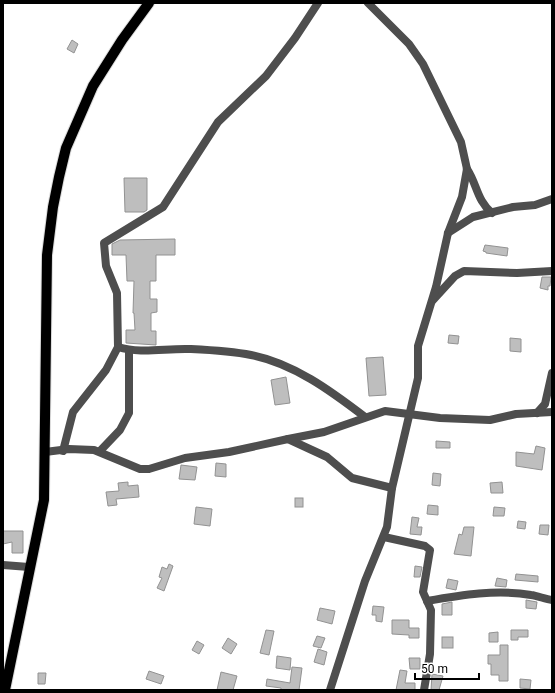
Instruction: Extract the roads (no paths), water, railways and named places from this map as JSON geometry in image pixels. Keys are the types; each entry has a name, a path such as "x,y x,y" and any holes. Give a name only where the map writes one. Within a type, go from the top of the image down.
{"main road":[{"path":"5,690 29,567 44,500 47,255 59,177 66,148 93,86 122,40 149,3"}],"street":[{"path":"63,451 73,412 106,370 118,348 117,293 106,266 104,243 162,207 218,122 266,76 295,38 318,3"},
{"path":"368,3 409,44 423,64 461,142 467,169 474,182 481,202 492,213"},
{"path":"330,690 366,581 384,537 389,517 392,488 418,378 418,346 432,302 448,233 462,197 467,169"},
{"path":"448,233 466,221 513,207 535,206 552,199"},
{"path":"432,302 455,276 464,271 517,273 552,271"},
{"path":"118,348 130,351 192,349 251,355 269,360 295,371 323,387 365,417"},
{"path":"100,451 120,430 129,413 130,351"},
{"path":"537,413 545,404 552,373"},
{"path":"45,452 63,451 69,449 100,451 140,469 149,469 185,458 229,452 324,432 386,411 410,415 490,420 516,414 552,412"},
{"path":"288,440 327,457 352,478 392,488"},
{"path":"384,537 425,546 430,550 423,592 431,610 431,647 424,690"},
{"path":"3,564 29,567"},
{"path":"427,601 454,596 491,593 531,595 552,600"}]}
